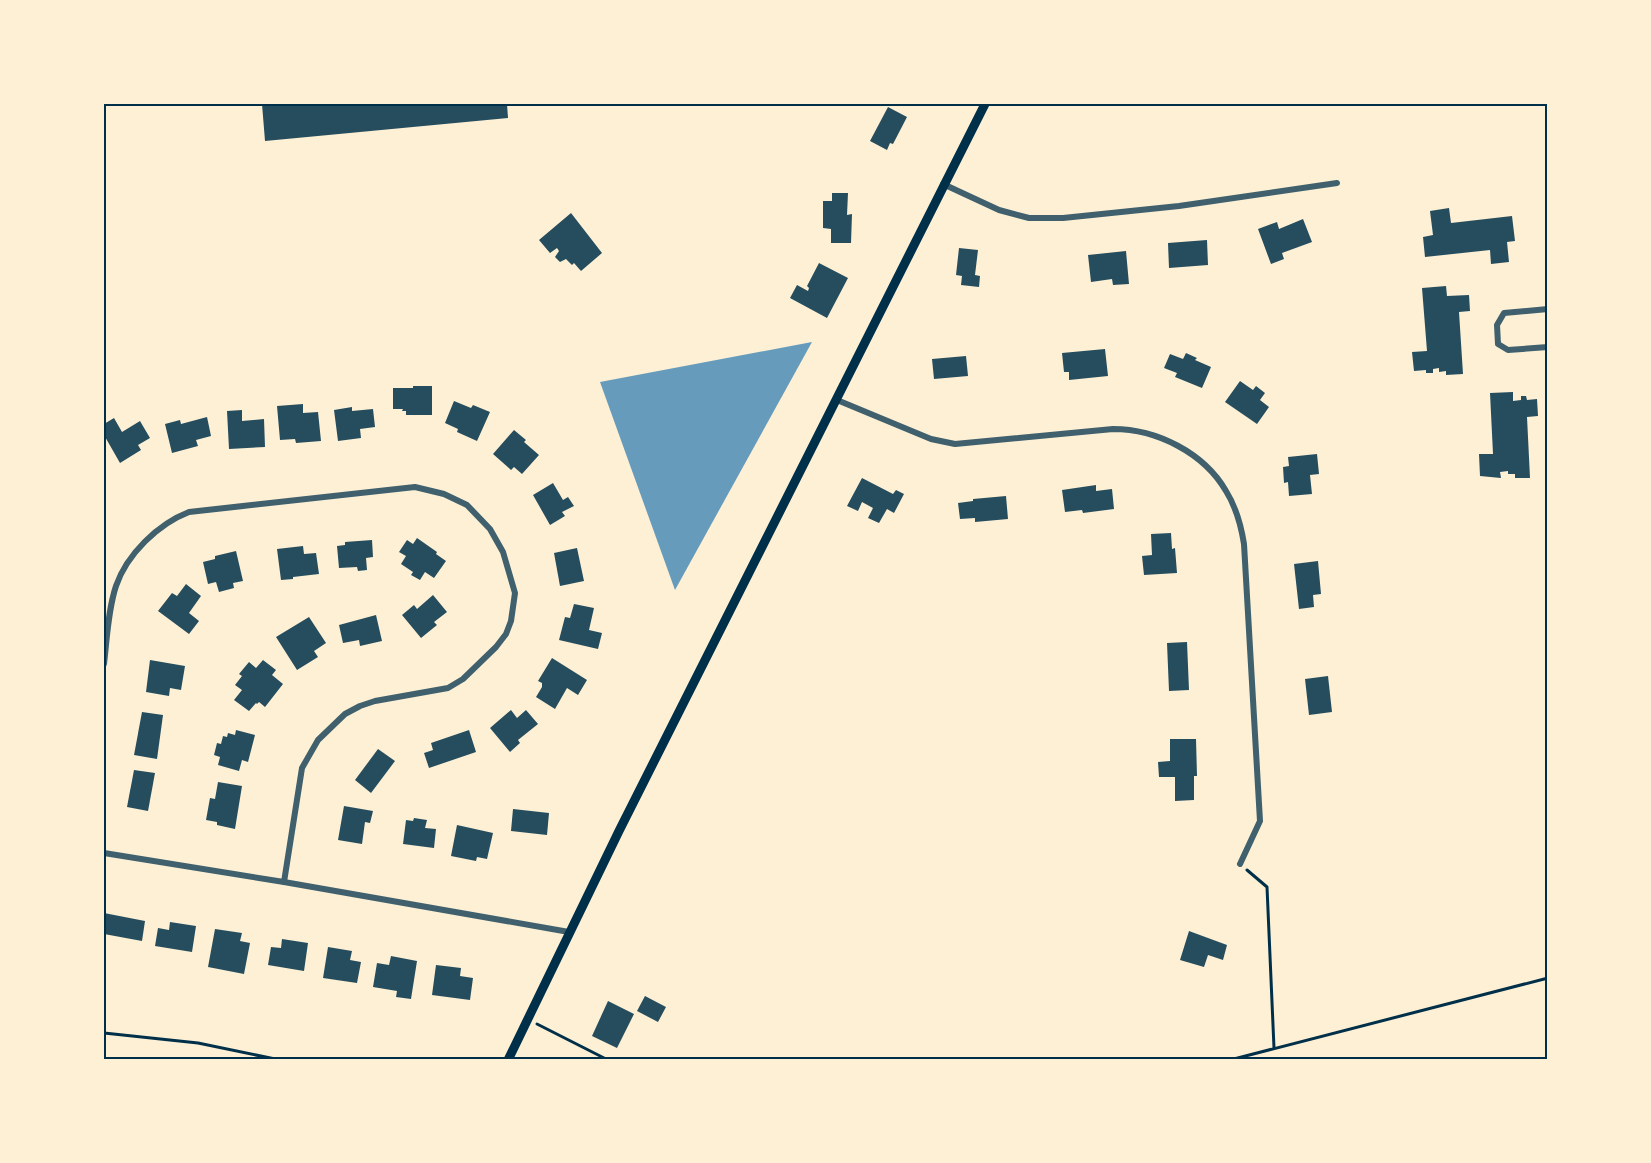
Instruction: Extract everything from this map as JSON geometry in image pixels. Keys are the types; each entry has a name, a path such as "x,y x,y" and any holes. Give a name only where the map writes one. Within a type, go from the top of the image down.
{"main road":[{"path":"508,1059 568,932 984,104"}],"street":[{"path":"943,184 999,210 1029,218 1063,218 1179,206 1337,183"},
{"path":"1548,309 1504,313 1497,325 1498,344 1508,350 1548,347"},
{"path":"837,400 931,439 955,444 1132,429 1150,434 1189,453 1217,478 1233,504 1240,524 1245,555 1260,821 1240,864"},
{"path":"104,664 115,589 122,572 144,544 177,516 189,512 415,487 437,492 467,505 483,520 503,552 515,593 511,621 506,634 475,669 448,688 375,701 360,706 345,714 318,741 302,768 284,882"},
{"path":"104,853 568,932"}],"path":[{"path":"1240,864 1267,887 1274,1048"},
{"path":"1230,1059 1548,978"},
{"path":"536,1024 608,1059"},
{"path":"104,1033 198,1043 280,1059"}],"water":[{"path":"812,342 675,590 600,382"}],"building":[{"path":"262,104 507,104 508,118 265,141"},
{"path":"888,107 907,117 893,144 890,143 887,150 870,141"},
{"path":"832,193 848,193 847,215 852,214 851,243 831,243 831,229 823,228 823,201 832,201"},
{"path":"1449,208 1451,223 1512,216 1515,241 1507,242 1509,262 1491,264 1490,250 1425,257 1423,237 1433,235 1430,211"},
{"path":"571,213 602,253 581,271 574,263 572,265 566,259 560,262 555,257 559,251 557,248 550,253 539,240"},
{"path":"1303,219 1312,242 1282,253 1284,259 1271,264 1258,229 1277,222 1279,229"},
{"path":"1207,240 1208,265 1169,268 1168,243"},
{"path":"959,248 978,250 975,275 980,276 979,287 961,285 962,276 956,275"},
{"path":"1126,251 1129,284 1113,285 1112,279 1091,282 1088,255"},
{"path":"819,263 848,278 827,318 790,298 797,285 808,291 807,286"},
{"path":"1446,286 1447,296 1469,295 1470,311 1459,312 1463,374 1446,375 1446,371 1439,372 1439,368 1433,369 1433,373 1426,373 1426,370 1414,371 1412,352 1427,351 1422,288"},
{"path":"1105,349 1108,376 1069,380 1069,372 1064,372 1062,353"},
{"path":"1186,353 1211,367 1202,388 1175,377 1177,373 1164,368 1170,354 1183,359"},
{"path":"966,356 968,376 934,379 932,359"},
{"path":"1240,381 1253,390 1256,386 1265,393 1260,400 1269,407 1257,424 1225,402"},
{"path":"413,386 432,386 432,415 406,415 403,409 393,409 393,388 413,388"},
{"path":"1513,392 1513,401 1521,400 1521,396 1526,396 1527,400 1537,399 1538,416 1527,417 1530,478 1515,478 1515,474 1508,474 1508,471 1500,472 1501,478 1480,476 1479,454 1493,454 1490,393"},
{"path":"454,401 490,412 477,441 457,432 458,429 445,423"},
{"path":"303,404 303,413 318,412 321,441 296,443 295,439 280,440 277,406"},
{"path":"352,407 352,411 373,409 375,427 360,429 361,438 338,441 334,410"},
{"path":"242,410 242,421 264,419 265,447 229,449 227,411"},
{"path":"207,417 211,436 196,440 198,446 172,453 165,424 180,420 181,424"},
{"path":"114,418 122,432 140,421 150,438 138,445 141,450 120,463 104,435 104,424"},
{"path":"514,430 539,455 522,474 514,467 511,470 493,454"},
{"path":"1317,454 1319,474 1310,475 1312,494 1289,496 1288,482 1284,483 1283,467 1289,466 1288,457"},
{"path":"862,478 893,494 896,490 904,494 894,513 887,509 879,523 868,518 873,508 862,502 858,511 847,506"},
{"path":"553,483 563,500 568,497 574,506 562,512 565,516 550,525 533,495"},
{"path":"1096,485 1096,491 1112,489 1114,509 1083,513 1082,510 1065,512 1062,490"},
{"path":"1006,496 1008,519 975,522 975,518 960,519 958,503"},
{"path":"1171,533 1177,573 1144,575 1142,556 1152,555 1151,534"},
{"path":"417,538 446,561 434,578 425,572 420,580 411,575 413,572 401,564 406,556 399,552 407,540 413,544"},
{"path":"372,540 373,557 366,558 367,570 358,571 357,567 339,568 337,546 345,545 345,542"},
{"path":"303,546 304,554 316,553 319,574 281,580 277,549"},
{"path":"577,548 584,581 560,586 554,553"},
{"path":"236,551 243,581 233,583 234,588 219,592 216,582 208,584 203,562 215,559 215,556"},
{"path":"1318,561 1321,594 1313,595 1314,607 1299,609 1294,564"},
{"path":"186,584 201,596 189,613 199,621 189,634 158,611 172,593 177,596"},
{"path":"433,595 447,612 434,622 437,625 421,638 402,615 414,605 417,609"},
{"path":"574,604 594,608 589,630 602,633 598,649 559,640 565,617 570,618"},
{"path":"376,615 382,641 360,646 359,640 343,643 339,625"},
{"path":"309,617 326,643 314,651 318,657 297,670 276,637"},
{"path":"1187,642 1189,690 1169,691 1167,643"},
{"path":"552,658 587,680 578,695 567,688 555,709 536,697 542,687 542,683 538,681"},
{"path":"150,660 185,666 181,690 170,688 169,696 146,692"},
{"path":"263,660 276,670 272,675 283,684 265,707 259,702 249,711 234,700 242,690 235,685 242,676 239,674 249,662 256,668"},
{"path":"1328,676 1332,712 1309,715 1305,679"},
{"path":"511,710 517,718 526,710 538,724 518,740 520,743 510,752 490,728"},
{"path":"142,712 163,715 157,759 134,755"},
{"path":"236,730 255,735 248,762 242,760 239,771 218,765 220,757 214,755 217,743 221,744 223,736 227,737 228,733 235,735"},
{"path":"469,730 476,752 429,768 424,753 433,750 431,743"},
{"path":"1170,739 1196,739 1197,776 1194,776 1194,800 1175,801 1175,777 1159,777 1158,762 1170,761"},
{"path":"378,749 395,761 371,793 355,780"},
{"path":"134,770 155,773 148,811 127,807"},
{"path":"218,782 242,786 235,829 206,820 210,798 215,799"},
{"path":"344,806 373,811 370,823 365,822 362,844 338,840"},
{"path":"513,809 549,813 547,835 511,831"},
{"path":"414,818 427,820 425,828 436,829 434,848 403,844 406,820 413,821"},
{"path":"457,825 493,833 487,859 477,857 476,861 451,856"},
{"path":"104,913 145,921 142,941 104,934"},
{"path":"170,922 196,926 192,952 155,946 158,928 169,930"},
{"path":"215,929 242,933 240,941 250,943 244,974 208,967"},
{"path":"1189,931 1227,945 1223,960 1208,955 1204,967 1180,960"},
{"path":"282,939 308,943 304,971 268,965 271,947 281,948"},
{"path":"328,947 352,951 350,960 361,962 357,983 323,978"},
{"path":"391,956 417,961 411,999 396,997 397,991 373,987 377,963 389,965"},
{"path":"436,965 461,968 460,976 473,978 470,1000 432,995"},
{"path":"645,996 666,1007 658,1022 637,1011"},
{"path":"608,1001 634,1014 617,1048 592,1036"}]}
